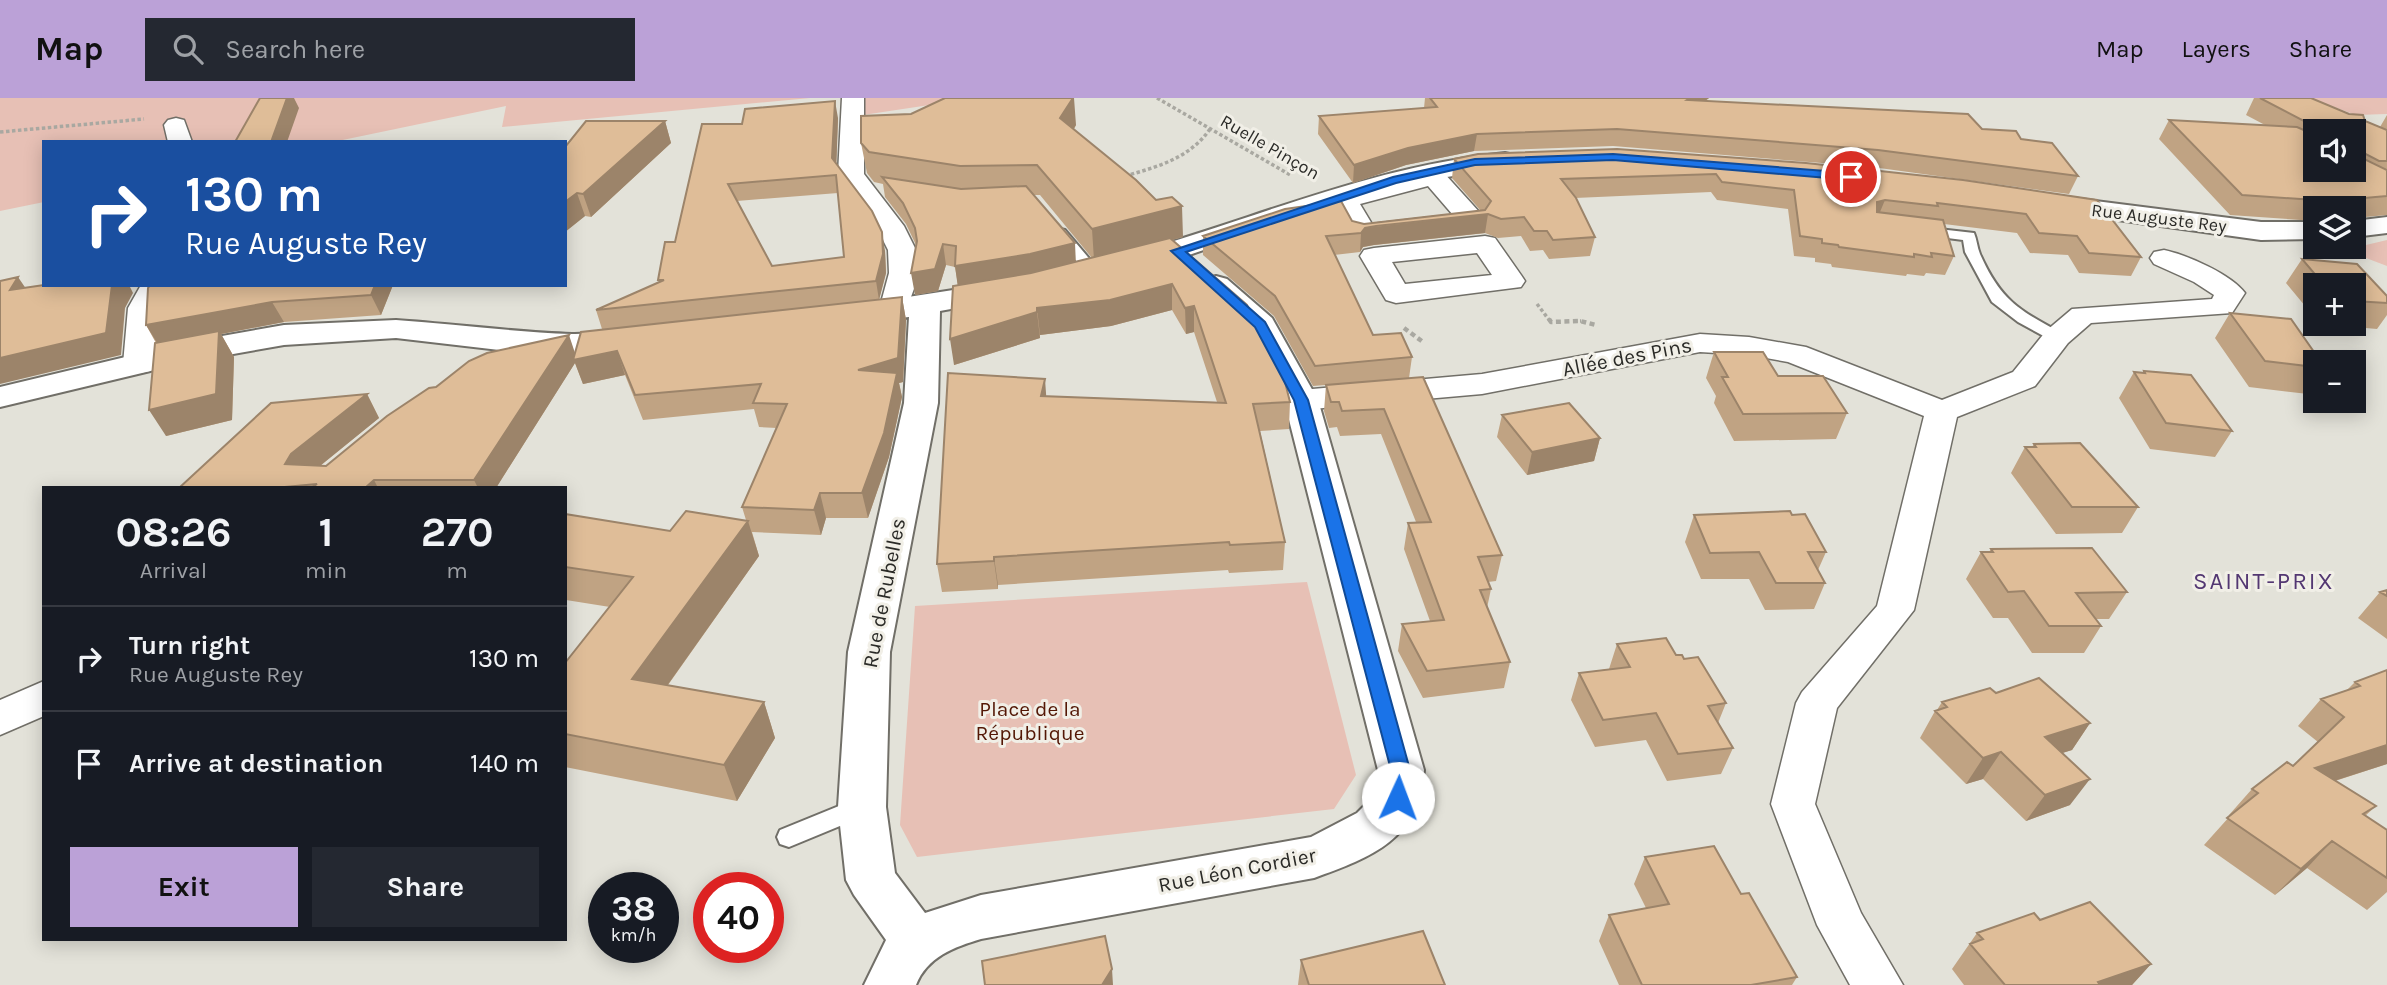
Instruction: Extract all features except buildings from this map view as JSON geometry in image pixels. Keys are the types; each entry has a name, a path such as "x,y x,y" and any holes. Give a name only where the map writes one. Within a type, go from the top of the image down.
{"street":[{"path":"853,98 851,174 878,209 899,245 904,262 909,307"},
{"path":"1081,275 1177,251 1406,176 1475,162 1530,160"},
{"name":"Rue Auguste Rey","path":"2037,201 2132,216 2261,231 2303,231"},
{"path":"2366,228 2387,225"},
{"name":"Rue Léon Cordier","path":"917,942 945,926 981,917 1314,857 1353,842 1380,822 1398,798 1401,770 1301,400 1261,325 1177,251"},
{"path":"1878,985 1841,925 1793,804 1817,703 1895,610 1942,411 2024,379 2057,337 2083,315 2222,307 2230,293 2204,276 2164,258"},
{"path":"139,364 143,308 155,287"},
{"path":"827,316 909,307 1033,287"},
{"name":"Rue de Rubelles","path":"909,307 921,403 869,652 862,807 871,880 917,942"},
{"path":"0,397 239,342 331,331 396,330 458,334 516,342 578,344 655,334"},
{"path":"483,364 516,342"},
{"name":"Allée des Pins","path":"1301,400 1482,384 1700,343 1749,346 1795,354 1942,411"},
{"path":"0,719 42,698"},
{"path":"890,985 897,962 917,942"}],"lane":[{"path":"860,187 886,191"},
{"path":"1050,221 1081,275"},
{"path":"1903,229 1969,236 1972,251 1997,299 2024,319 2057,337"},
{"path":"789,837 862,807"}],"path":[{"name":"Ruelle Pinçon","path":"1157,98 1332,199"},
{"path":"0,132 142,119 178,133"},
{"path":"1121,177 1188,151 1204,141 1210,129"}],"green space":[{"path":"0,98 810,98 502,127 506,106 343,140 42,140 42,202 0,211"},
{"path":"863,98 976,98 863,115"},
{"path":"2309,98 2387,98 2387,114 2356,115"},
{"path":"2387,240 2387,266 2366,258 2366,245"},
{"name":"Place de la République","path":"1307,582 1356,775 1334,809 917,857 900,825 915,606"}],"district":[{"name":"SAINT-PRIX","path":"2264,581"}],"route":[{"path":"1398,798 1401,770 1301,400 1261,325 1177,251 1406,176 1475,162 1613,157 1851,177"}]}
